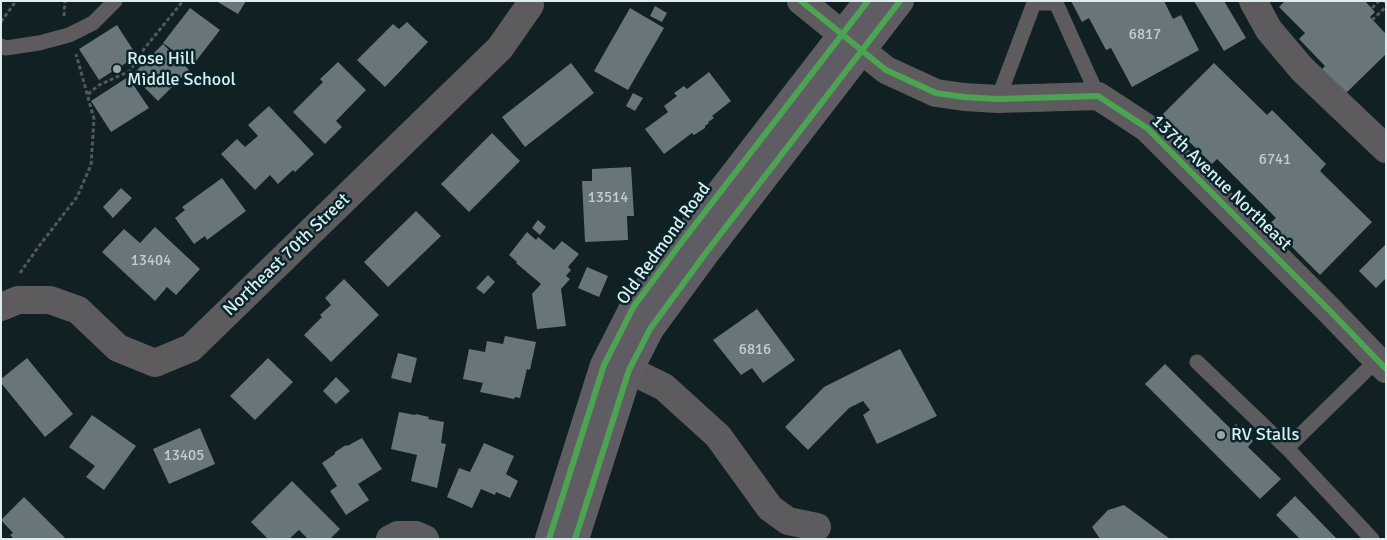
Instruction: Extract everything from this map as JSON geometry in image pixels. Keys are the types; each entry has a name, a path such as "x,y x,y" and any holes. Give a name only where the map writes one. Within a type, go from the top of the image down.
{"main road":[{"path":"853,42 868,1"},
{"path":"549,539 616,367 650,329 705,254 853,42 900,1"},
{"path":"575,539 616,367"}],"street":[{"path":"801,1 886,70 936,93 998,99 1098,96"},
{"path":"1253,1 1269,30 1302,69 1386,150"},
{"name":"Northeast 70th Street","path":"1,307 18,300 50,300 78,310 118,348 155,363 191,348 500,48 530,5"},
{"name":"137th Avenue Northeast","path":"1098,96 1147,128 1331,312 1381,365"},
{"path":"616,367 664,387 718,436 770,508 788,521 817,527"},
{"path":"390,539 398,535 416,535 425,539"}],"lane":[{"path":"1,46 6,48 39,43 69,35 93,23 115,1"},
{"path":"998,99 1034,3 1056,3 1098,96"},
{"path":"1197,362 1287,448 1372,539"},
{"path":"1287,448 1381,365"}],"path":[{"path":"1,22 16,1"},
{"path":"63,22 65,1"},
{"path":"88,94 99,86 130,71 144,50 184,1"},
{"path":"1372,8 1379,1"},
{"path":"1372,20 1385,4"},
{"path":"17,278 77,197 91,165 94,119 74,46"}],"building":[{"path":"216,1 246,1 238,14"},
{"path":"1071,1 1164,1 1173,19 1181,15 1199,50 1132,87 1111,48 1106,50 1089,18 1082,22"},
{"path":"1194,1 1224,1 1246,38 1224,51"},
{"path":"1285,1 1365,1 1375,12 1370,17 1386,34 1386,54 1343,96 1319,72 1325,66 1299,39 1305,33 1279,7"},
{"path":"655,6 667,13 662,22 650,16"},
{"path":"190,8 220,30 193,65 163,43"},
{"path":"630,8 664,28 628,90 594,71"},
{"path":"407,22 428,42 385,87 357,60 393,24 399,29"},
{"path":"117,25 137,56 99,80 79,49"},
{"path":"163,44 189,70 158,101 132,75"},
{"path":"338,62 366,90 336,121 342,127 325,144 293,112 323,82 320,79"},
{"path":"571,63 594,93 525,147 502,117"},
{"path":"1214,63 1267,115 1272,110 1326,164 1320,171 1372,222 1320,275 1269,224 1276,218 1217,159 1212,164 1162,115"},
{"path":"709,72 731,101 712,116 714,118 708,122 705,128 694,135 692,133 664,154 645,129 668,112 664,106 677,96 674,93 684,86 687,89"},
{"path":"128,77 149,108 111,132 91,101"},
{"path":"633,93 643,98 635,111 626,106"},
{"path":"269,106 314,154 295,172 293,170 278,184 270,175 255,190 221,154 237,139 245,147 258,136 248,125"},
{"path":"492,133 520,161 469,212 441,184"},
{"path":"631,167 634,216 627,216 628,240 585,242 582,181 592,181 592,169"},
{"path":"222,178 246,211 207,240 205,236 194,244 175,218 185,210 182,207"},
{"path":"121,188 132,198 113,218 103,207"},
{"path":"416,211 441,236 388,287 364,262"},
{"path":"538,220 546,227 540,235 532,228"},
{"path":"155,227 200,269 176,295 167,287 155,301 102,252 124,229 140,243"},
{"path":"527,232 536,240 538,237 554,250 562,241 579,254 568,267 571,270 566,276 570,279 561,289 566,326 537,329 532,294 541,284 509,255"},
{"path":"1386,244 1386,278 1376,288 1359,271"},
{"path":"587,267 608,276 599,297 578,288"},
{"path":"488,275 495,282 484,294 476,288"},
{"path":"344,279 379,315 331,362 304,335 331,305 325,298"},
{"path":"757,309 795,360 763,383 752,368 741,375 713,340"},
{"path":"505,336 536,342 530,370 527,369 520,398 515,397 514,399 480,392 483,383 463,379 469,349 485,352 487,341 503,344"},
{"path":"900,349 937,416 877,444 863,415 870,410 863,401 849,408 808,450 785,427 824,387"},
{"path":"398,353 417,358 411,383 391,378"},
{"path":"27,358 73,414 45,437 1,383 1,379"},
{"path":"268,358 293,382 255,420 230,396"},
{"name":"RV Stalls","path":"1165,364 1231,429 1236,424 1253,441 1248,447 1281,479 1260,499 1145,384"},
{"path":"336,377 350,391 336,404 323,391"},
{"path":"399,412 416,414 429,417 428,419 444,422 441,443 446,444 437,488 411,481 417,455 391,449"},
{"path":"92,415 136,446 104,490 86,477 95,466 69,447"},
{"path":"200,428 215,464 169,484 153,449"},
{"path":"362,438 382,469 358,484 369,500 346,515 330,491 337,486 322,463 346,445"},
{"path":"484,443 514,456 506,474 518,481 510,498 496,492 495,495 481,489 472,508 447,497 459,468 470,472"},
{"path":"292,481 340,529 330,539 308,539 299,530 289,539 268,539 251,522"},
{"name":"RV Stalls","path":"1295,496 1337,539 1300,539 1276,515"},
{"path":"24,497 66,539 14,539 10,535 13,533 1,520"},
{"path":"1124,505 1170,539 1100,539 1092,527 1108,510"}],"cycle path":[{"path":"801,1 886,70 936,93 998,99 1098,96 1147,128 1386,369"},
{"name":"Old Redmond Road","path":"549,539 604,365 634,306 868,1"},
{"path":"575,539 629,370 650,329 705,254 900,1"}],"place":[{"name":"Rose Hill Middle School","path":"117,69"},
{"name":"RV Stalls","path":"1221,435"}]}
